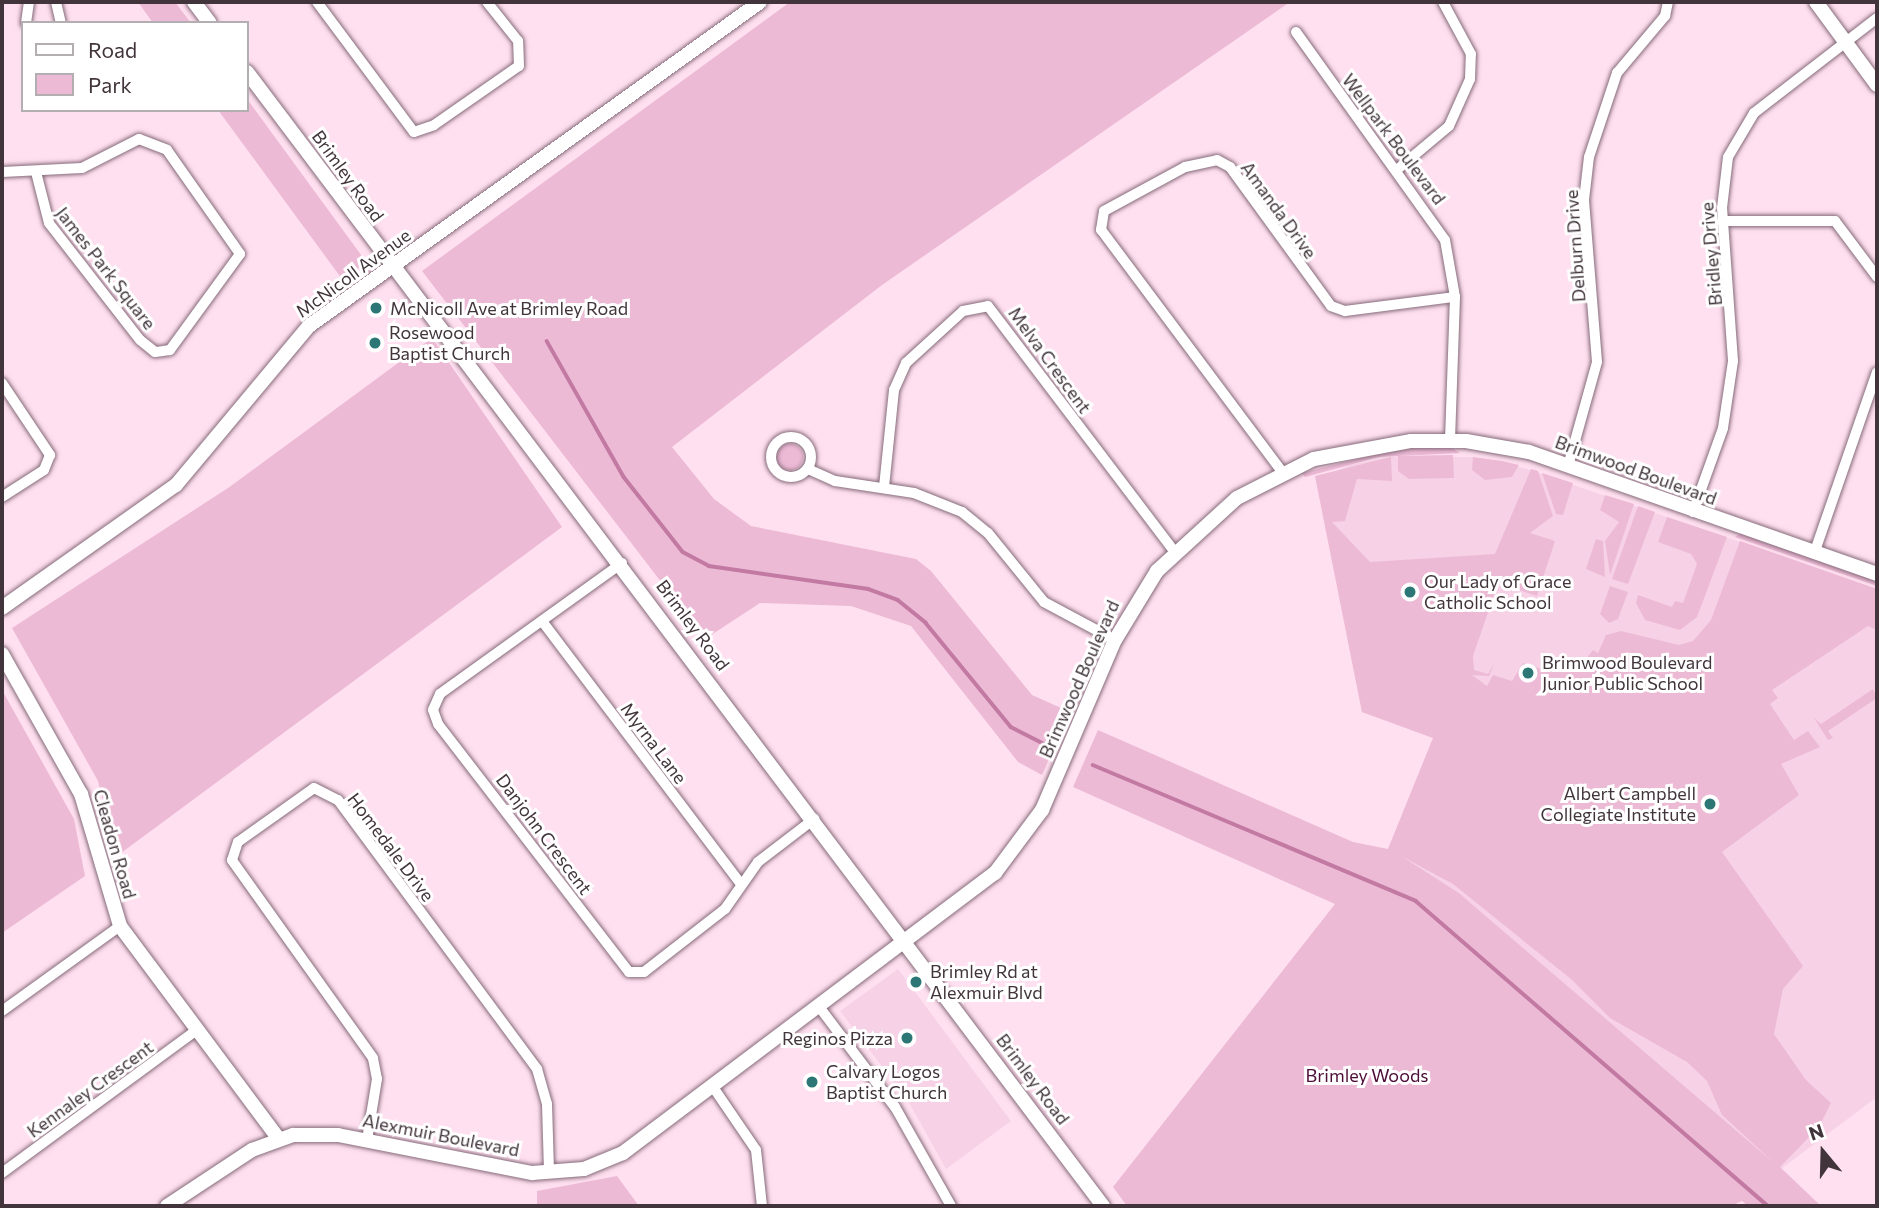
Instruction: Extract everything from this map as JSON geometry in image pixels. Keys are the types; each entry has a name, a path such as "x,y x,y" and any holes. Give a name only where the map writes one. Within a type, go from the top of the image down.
{"street":[{"path":"26,21 29,2"},
{"path":"56,2 61,21"},
{"path":"194,2 208,21"},
{"path":"317,2 414,132 434,125 519,66 518,41 487,2"},
{"name":"McNicoll Avenue","path":"2,608 176,485 295,341 391,268 760,2"},
{"path":"1399,168 1449,127 1470,79 1471,54 1443,2"},
{"name":"Delburn Drive","path":"1568,466 1597,362 1584,200 1588,157 1617,73 1665,16 1668,2"},
{"path":"1816,2 1877,85"},
{"name":"Bridley Drive","path":"1693,512 1723,428 1733,361 1722,175 1737,137 1775,94 1877,18"},
{"name":"Wellpark Boulevard","path":"1296,32 1399,168 1445,240 1455,297 1450,440"},
{"name":"Brimley Road","path":"248,73 391,268 622,563 1103,1206"},
{"name":"James Park Square","path":"2,172 82,168 148,138 167,150 226,226 238,246 237,263 170,350 155,352 140,340 49,223 36,172"},
{"name":"Amanda Drive","path":"1283,473 1101,230 1104,211 1185,167 1217,160 1331,306 1345,311 1455,297"},
{"path":"1723,221 1836,221 1877,277"},
{"name":"Melva Crescent","path":"884,486 894,390 906,363 963,311 988,306 1174,551"},
{"path":"1815,551 1877,372"},
{"path":"2,383 50,455 44,470 2,497"},
{"path":"794,438 806,444 808,469 791,478 779,474 771,456 776,444 794,438"},
{"name":"Brimwood Boulevard","path":"906,942 995,873 1027,834 1115,640 1174,551 1237,498 1283,473 1348,449 1450,440 1529,452 1693,512 1877,574"},
{"path":"808,469 835,481 884,486 962,512 988,533 1044,602 1115,640"},
{"name":"Danjohn Crescent","path":"622,563 440,694 434,716 620,965 645,972 725,909 758,862 814,819"},
{"name":"Myrna Lane","path":"542,621 741,884"},
{"name":"Cleadon Road","path":"2,654 81,794 120,926 278,1138"},
{"name":"Homedale Drive","path":"368,1140 377,1079 373,1058 232,860 238,842 314,788 338,800 537,1069 546,1096 549,1172"},
{"path":"2,1011 120,926"},
{"name":"Alexmuir Boulevard","path":"167,1206 278,1138 322,1133 368,1140 494,1168 549,1172 584,1169 623,1153 906,942"},
{"path":"820,1008 895,1107 951,1206"},
{"name":"Kennaley Crescent","path":"2,1173 197,1030"},
{"path":"713,1087 756,1150 762,1206"}],"shaded area":[{"name":"Albert Campbell Collegiate Institute","path":"1391,457 1473,457 1527,469 1877,589 1877,1097 1781,1169 1459,893 1388,849 1433,738 1362,712 1316,481 1350,465"},
{"path":"898,969 1011,1121 946,1169 908,1101 840,1011"}],"green space":[{"path":"138,2 175,2 189,21 152,21"},
{"path":"790,2 1290,2 882,285 672,447 714,499 751,526 916,559 931,571 1032,695 1070,712 1042,775 1018,762 911,626 851,606 760,603 705,639 422,271"},
{"path":"248,100 367,263 342,279 219,112 248,112"},
{"path":"432,338 562,527 117,856 98,781 12,628 228,488"},
{"path":"790,444 799,448 803,457 799,466 790,470 781,466 777,457 781,448"},
{"path":"1402,448 1452,448 1460,453 1379,457 1305,477 1302,473"},
{"path":"1453,455 1454,478 1409,479 1398,471 1398,456"},
{"name":"Brimley Woods","path":"1391,457 1392,481 1357,479 1345,521 1332,522 1370,562 1495,554 1531,469 1538,471 1553,516 1530,533 1555,541 1537,596 1498,583 1473,656 1474,670 1488,674 1494,664 1489,676 1472,675 1487,686 1493,675 1512,681 1523,663 1547,671 1550,663 1579,668 1593,650 1598,653 1606,635 1621,631 1679,645 1693,641 1711,620 1740,541 1877,589 1877,630 1868,626 1772,690 1778,698 1770,704 1794,740 1808,731 1820,747 1781,764 1799,795 1722,852 1803,966 1783,989 1774,1034 1806,1080 1831,1103 1819,1127 1780,1167 1821,1206 1748,1206 1742,1201 1731,1206 1127,1206 1113,1187 1335,904 1073,787 1098,730 1353,842 1388,849 1433,738 1362,712 1315,476","holes":["1401,856 1453,884 1571,979 1610,1018 1687,1062 1707,1081 1722,1115 1773,1162 1459,893"]},
{"path":"1473,457 1519,465 1512,477 1485,480 1472,470"},
{"path":"1542,473 1573,483 1563,515 1556,514"},
{"path":"1605,495 1634,504 1610,575 1605,541 1619,522 1600,510"},
{"path":"1638,506 1655,512 1628,584 1612,579"},
{"path":"1667,517 1727,537 1697,617 1680,630 1645,620 1636,603 1638,595 1672,607 1675,601 1683,603 1697,564 1691,554 1658,542"},
{"path":"1741,533 1877,581 1877,586 1735,537"},
{"path":"1596,539 1603,541 1605,577 1586,569"},
{"path":"1610,586 1628,592 1618,619 1609,623 1600,614"},
{"path":"1873,689 1877,698 1828,731 1833,738 1828,740 1814,718 1821,724"},
{"path":"2,690 74,819 85,876 2,933"},
{"path":"617,1176 639,1206 537,1206 537,1191"}],"waterway":[{"path":"547,341 624,477 683,552 709,566 868,589 898,600 926,623 1011,727 1044,744"},
{"path":"1093,765 1416,901 1768,1206"}],"place":[{"name":"McNicoll Ave at Brimley Road","path":"376,308"},
{"name":"Rosewood Baptist Church","path":"375,343"},
{"name":"Our Lady of Grace Catholic School","path":"1410,592"},
{"name":"Brimwood Boulevard Junior Public School","path":"1528,673"},
{"name":"Albert Campbell Collegiate Institute","path":"1710,804"},
{"name":"Brimley Rd at Alexmuir Blvd","path":"916,982"},
{"name":"Reginos Pizza","path":"907,1038"},
{"name":"Calvary Logos Baptist Church","path":"812,1082"}]}
